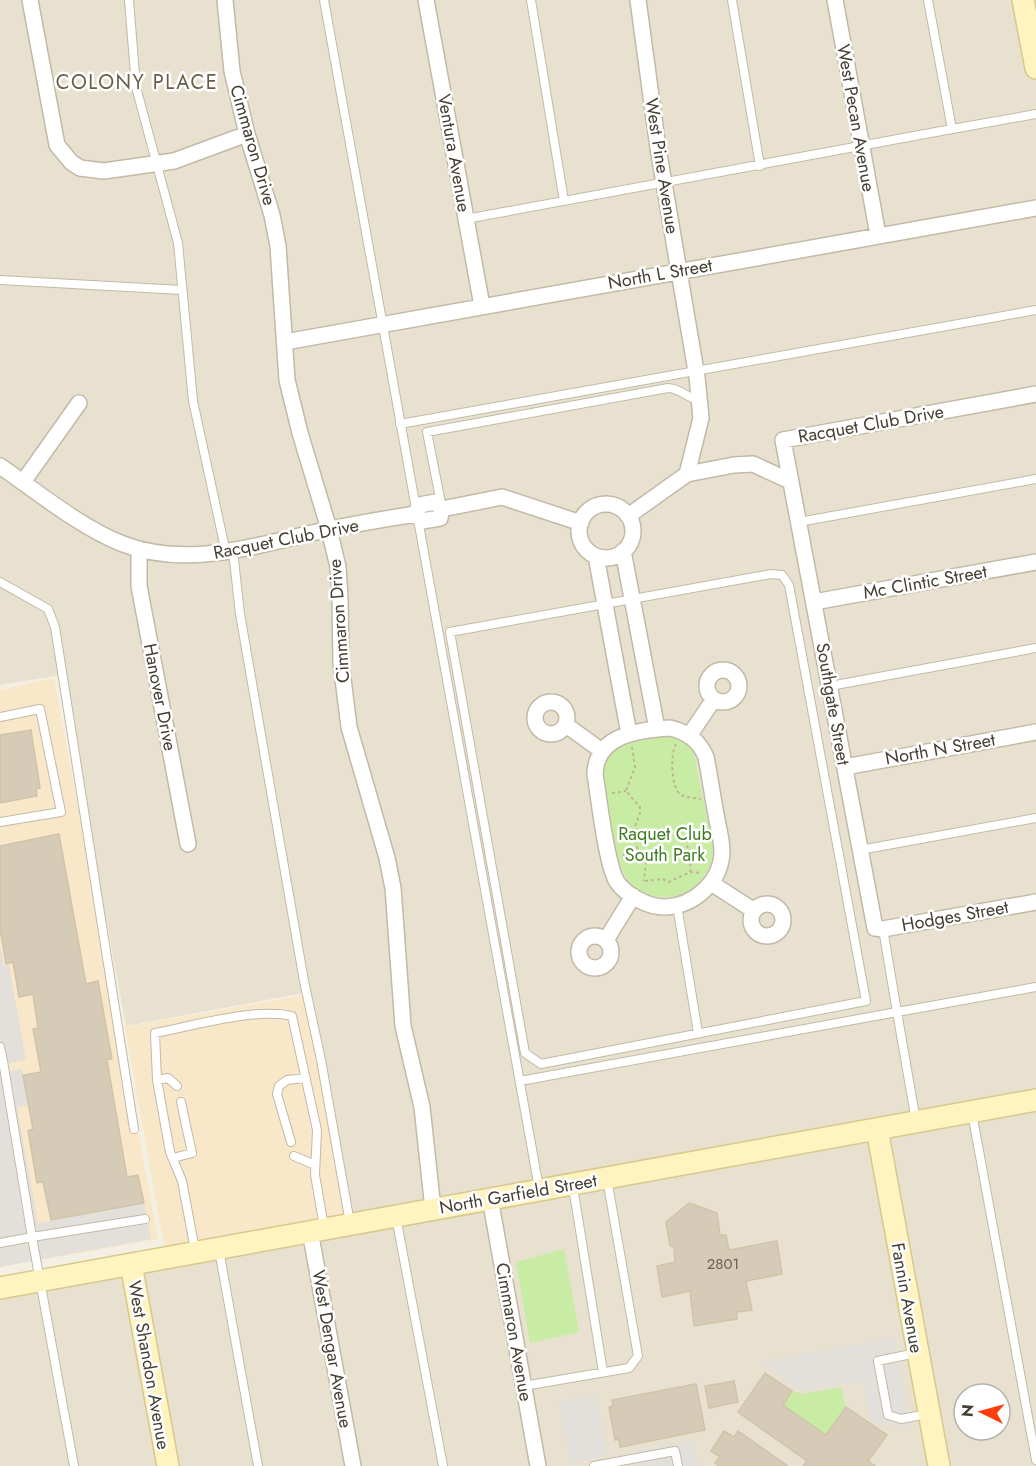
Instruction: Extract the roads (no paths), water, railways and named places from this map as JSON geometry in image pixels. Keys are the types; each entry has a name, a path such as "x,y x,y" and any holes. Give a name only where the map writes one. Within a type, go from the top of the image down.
{"main road":[{"path":"1023,0 1036,68"},
{"name":"North Garfield Street","path":"0,1288 1036,1100"},
{"name":"Fannin Avenue","path":"877,1129 939,1466"},
{"name":"West Shandon Avenue","path":"131,1264 168,1466"}],"street":[{"path":"30,0 57,145 63,154 80,168 91,171 117,170 157,164 188,157 247,134"},
{"name":"Cimmaron Drive","path":"225,0 232,71 247,134 272,215 278,246 287,380 338,567 341,663 349,727 379,827 391,878 397,925 403,1026 423,1117 433,1209"},
{"name":"Ventura Avenue","path":"426,0 483,306"},
{"name":"West Pine Avenue","path":"638,0 664,183 700,400 700,426 687,474"},
{"name":"West Pecan Avenue","path":"835,0 878,235"},
{"name":"North L Street","path":"285,342 1036,208"},
{"name":"Racquet Club Drive","path":"790,481 783,440 1036,394"},
{"path":"23,482 79,403"},
{"path":"628,516 687,474 734,465 753,464 790,481"},
{"name":"Racquet Club Drive","path":"0,466 93,530 139,549 182,555 229,552 329,529 416,514 419,505 436,502 442,508 501,497 581,522"},
{"name":"Southgate Street","path":"790,481 860,850 879,928"},
{"path":"606,504 619,508 628,516 633,531 629,545 623,551 613,557 596,556 584,546 579,531 581,522 590,510 606,504"},
{"name":"Hanover Drive","path":"139,549 139,586 188,844"},
{"path":"623,551 657,729"},
{"path":"596,556 631,740"},
{"name":"Mc Clintic Street","path":"814,602 1036,562"},
{"path":"683,740 714,699"},
{"path":"566,725 602,751"},
{"path":"670,728 682,731 683,740 698,742 706,757 721,841 721,861 717,874 705,881 698,896 677,905 663,907 641,902 636,892 618,884 610,861 595,764 602,751 615,739 631,740 657,729 670,728"},
{"name":"North N Street","path":"845,767 1036,732"},
{"path":"705,881 753,910"},
{"path":"606,940 636,892"},
{"name":"Hodges Street","path":"879,928 1036,902"},
{"name":"Cimmaron Avenue","path":"490,1198 538,1466"},
{"name":"West Dengar Avenue","path":"317,1230 353,1466"}],"lane":[{"path":"129,0 136,87 178,243 193,400 229,552 302,969 321,1060 350,1224"},
{"path":"324,0 540,1189"},
{"path":"531,0 564,201"},
{"path":"732,0 760,165"},
{"path":"928,0 952,129"},
{"path":"466,219 1036,114"},
{"path":"0,280 182,290"},
{"path":"400,424 1036,309"},
{"path":"442,508 427,432 668,388 674,388 689,398 700,400"},
{"path":"799,522 1036,479"},
{"path":"771,574 782,575 787,579 866,1002 541,1064 525,1053 450,632 606,604 771,574"},
{"path":"0,582 48,609 55,627 134,1129"},
{"path":"830,686 1036,648"},
{"path":"0,717 40,710 62,812 0,822"},
{"path":"860,850 1036,818"},
{"path":"677,905 699,1034"},
{"path":"879,928 897,1012 916,1122"},
{"path":"520,1081 1036,987"},
{"path":"195,1252 182,1181 172,1158 157,1080 155,1033 239,1017 280,1013 292,1016 317,1130 315,1175 317,1230"},
{"path":"0,1047 74,1466"},
{"path":"157,1080 168,1078 177,1086"},
{"path":"291,1142 277,1094 279,1086 287,1080 305,1078"},
{"path":"172,1158 192,1154 181,1102"},
{"path":"972,1112 1036,1460"},
{"path":"294,1156 315,1165"},
{"path":"524,1386 629,1368 638,1356 607,1177"},
{"path":"572,1184 603,1372"},
{"path":"396,1216 443,1466"},
{"path":"0,1243 146,1219"},
{"path":"219,1248 258,1466"},
{"path":"918,1353 878,1361 880,1372 888,1415 901,1419 929,1413"},
{"path":"594,1466 675,1451 678,1466"},
{"path":"644,1457 645,1466"}],"district":[{"name":"COLONY PLACE","path":"137,82"}],"park label":[{"name":"Raquet Club South Park","path":"665,844"}]}
